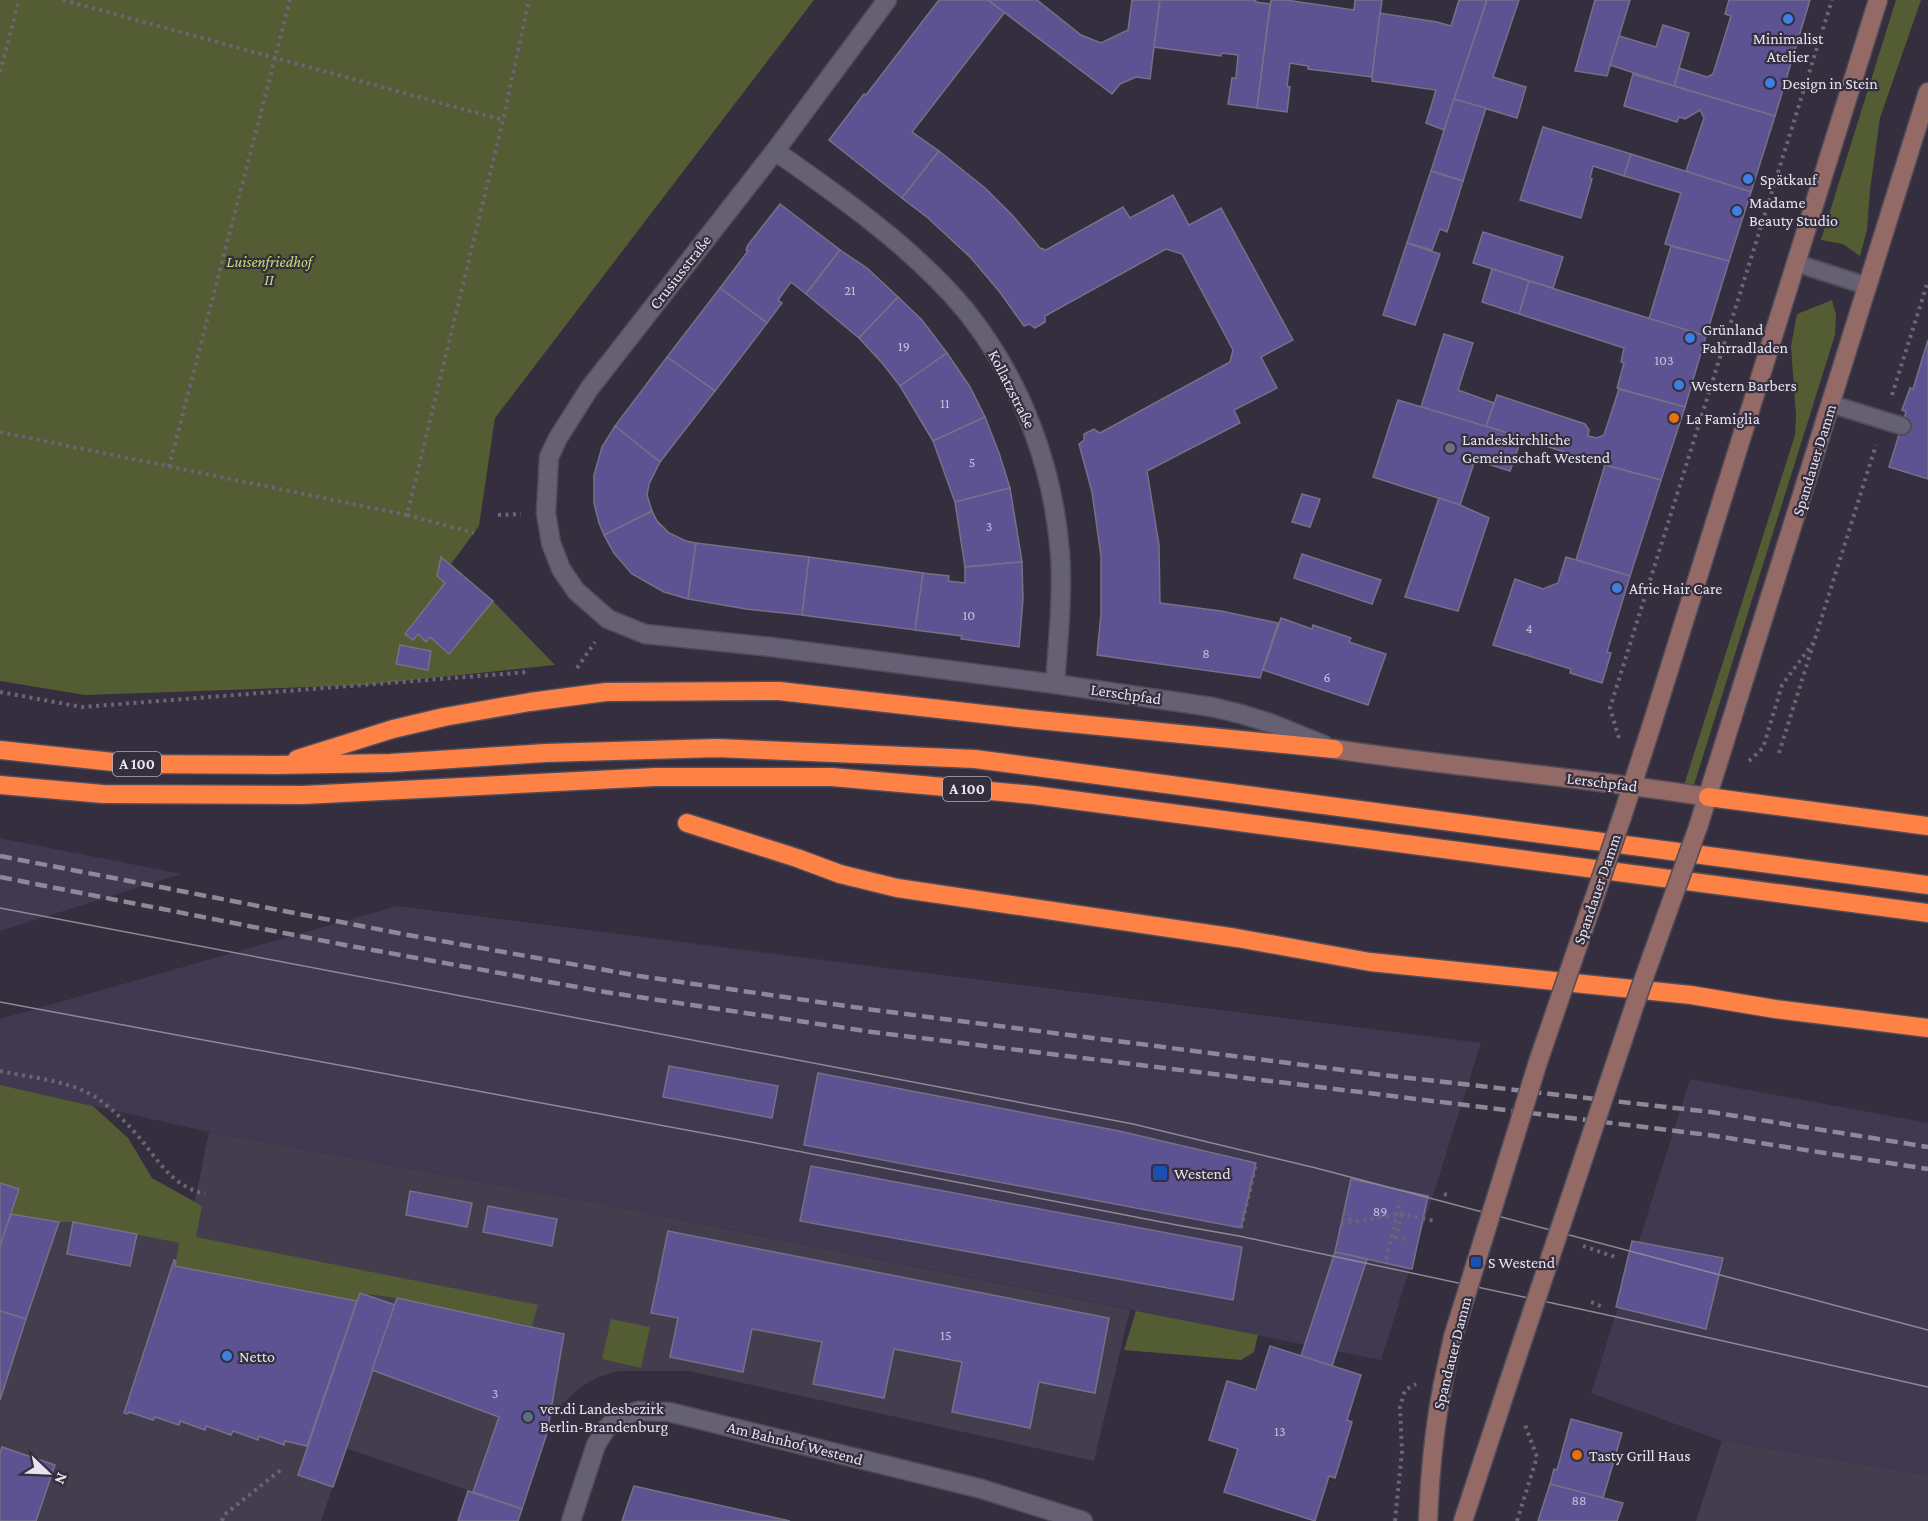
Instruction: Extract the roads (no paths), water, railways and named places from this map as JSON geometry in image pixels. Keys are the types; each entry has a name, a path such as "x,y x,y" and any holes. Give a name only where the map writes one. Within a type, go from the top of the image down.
{"highway":[{"path":"275,765 393,729 444,717 606,692 779,692 1334,749"},
{"name":"A 100","path":"0,750 132,764 391,763 545,753 717,748 975,759 1928,885"},
{"name":"A 100","path":"0,785 103,794 303,795 655,777 832,777 1045,797 1928,914"},
{"path":"1708,797 1928,826"},
{"path":"687,823 798,858 840,874 897,888 1238,938 1370,962 1504,974 1709,997 1775,1009 1928,1028"}],"main road":[{"name":"Spandauer Damm","path":"1428,1521 1429,1480 1436,1413 1463,1305 1565,981 1633,785 1878,0"},
{"name":"Spandauer Damm","path":"1463,1521 1640,989 1708,797 1928,92"},
{"name":"Lerschpfad","path":"1334,749 1426,763 1633,785 1708,797"}],"street":[{"name":"Crusiusstraße","path":"561,569 551,543 546,513 549,458 558,438 589,389 776,151 887,0"},
{"name":"Kollatzstraße","path":"776,151 882,230 929,272 965,311 999,357 1024,404 1040,449 1053,501 1060,552 1062,605 1055,684"},
{"name":"Lerschpfad","path":"561,569 576,591 608,619 645,634 771,647 1212,707 1241,714 1334,749"},
{"name":"Am Bahnhof Westend","path":"571,1521 596,1445 605,1430 616,1419 638,1411 669,1412 982,1489 1083,1521"}],"lane":[{"path":"1796,263 1867,286"},
{"path":"1831,404 1902,426"}],"tram line":[{"path":"0,908 1133,1124 1316,1168 1928,1330"},
{"path":"0,1002 751,1142 1239,1236 1928,1387"}],"railway":[{"path":"0,856 408,935 639,976 874,1010 1382,1075 1711,1112 1928,1147"},
{"path":"0,877 345,945 605,992 872,1032 1709,1135 1928,1169"}],"place":[{"name":"Minimalist Atelier","path":"1788,19"},
{"name":"Design in Stein","path":"1770,83"},
{"name":"Spätkauf","path":"1748,179"},
{"name":"Madame Beauty Studio","path":"1737,211"},
{"name":"Grünland Fahrradladen","path":"1690,338"},
{"name":"Western Barbers","path":"1679,385"},
{"name":"La Famiglia","path":"1674,418"},
{"name":"Landeskirchliche Gemeinschaft Westend","path":"1450,448"},
{"name":"Afric Hair Care","path":"1617,588"},
{"name":"Westend","path":"1160,1173"},
{"name":"S Westend","path":"1476,1262"},
{"name":"Netto","path":"227,1356"},
{"name":"ver.di Landesbezirk Berlin-Brandenburg","path":"528,1417"},
{"name":"Tasty Grill Haus","path":"1577,1455"}],"park label":[{"name":"Luisenfriedhof II","path":"269,270"}]}
